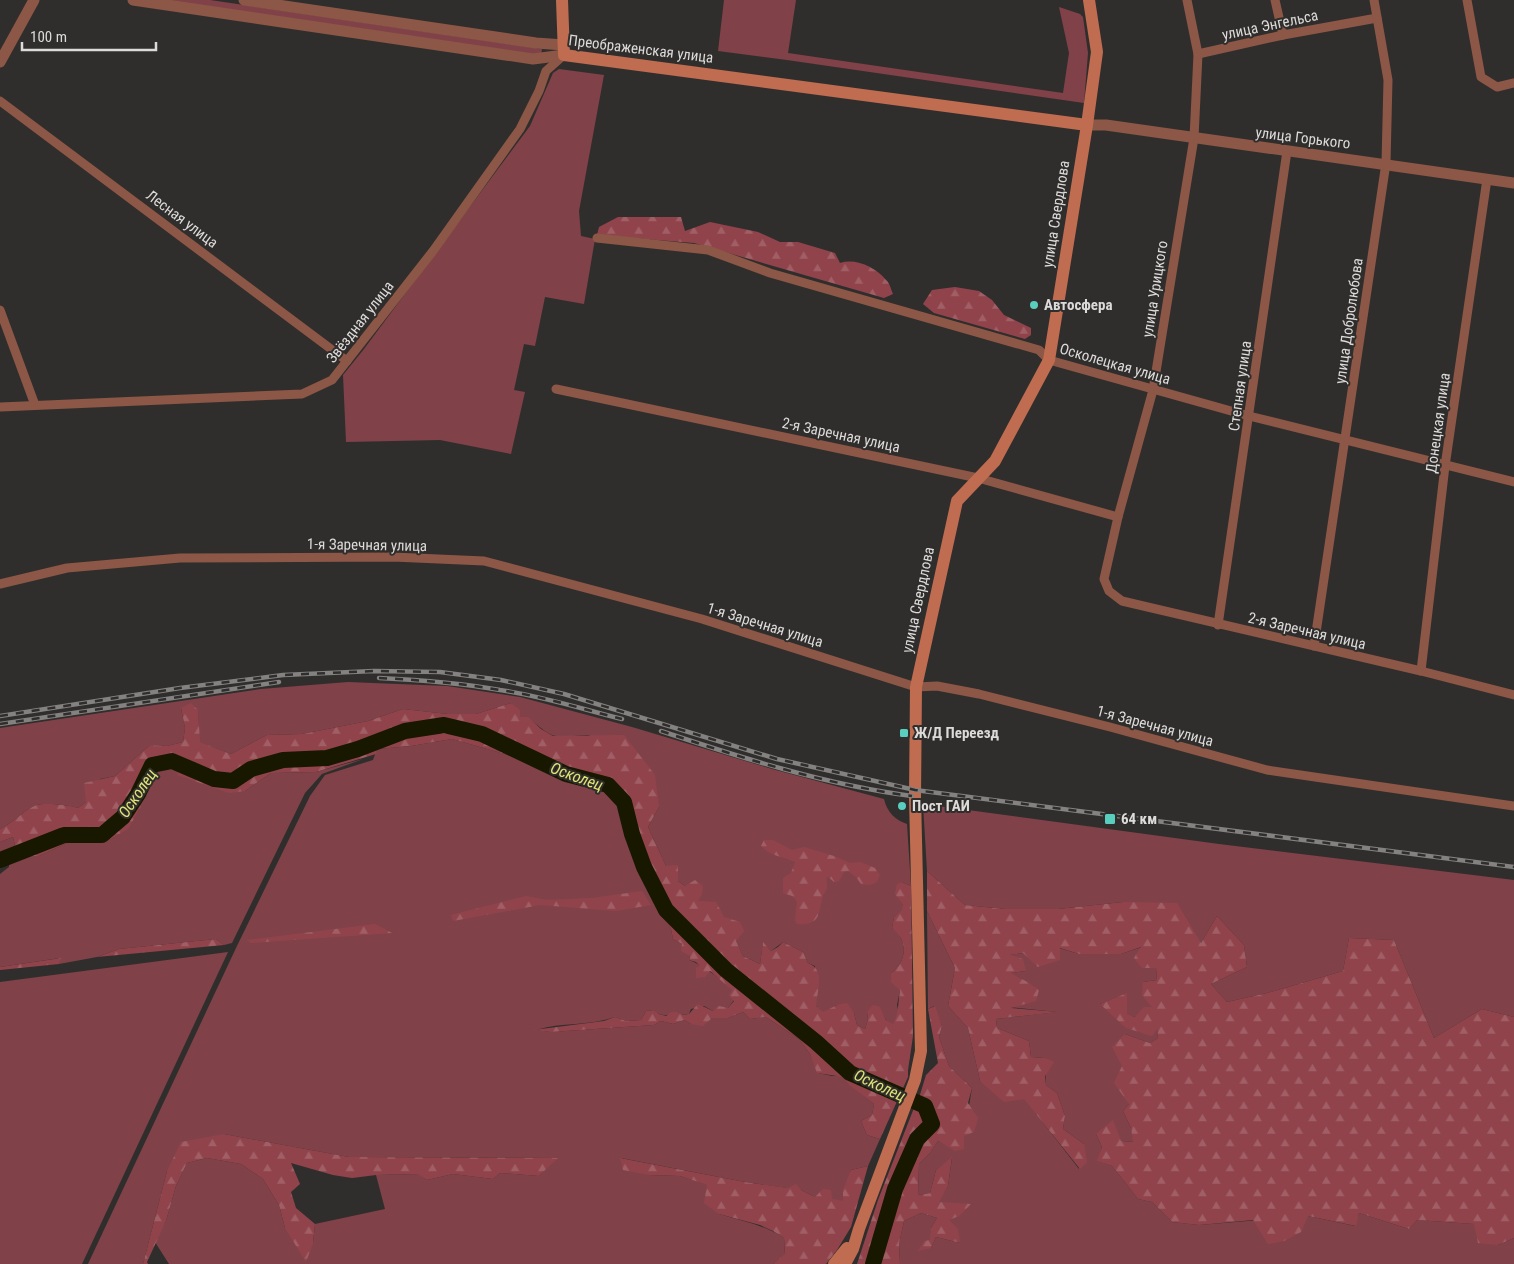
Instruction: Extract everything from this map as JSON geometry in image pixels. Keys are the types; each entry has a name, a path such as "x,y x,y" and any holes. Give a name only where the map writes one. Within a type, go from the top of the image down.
{"main road":[{"path":"562,0 564,50"},
{"name":"улица Свердлова","path":"845,1264 853,1249 858,1229 915,1080 922,1051 915,797 916,687 957,501 995,461 1049,360 1087,125 1096,52 1089,0"},
{"name":"Преображенская улица","path":"564,50 711,74 1087,125"},
{"name":"улица Свердлова","path":"834,1264 858,1229"}],"street":[{"path":"0,62 34,0"},
{"name":"Преображенская улица","path":"133,0 533,59 564,50"},
{"name":"Преображенская улица","path":"244,0 536,43 564,50"},
{"name":"улица Урицкого","path":"1104,579 1118,517 1153,390 1194,138 1198,54 1187,0"},
{"path":"1275,0 1282,35"},
{"name":"улица Добролюбова","path":"1314,646 1386,163 1388,80 1374,0"},
{"path":"1467,0 1481,77 1497,87 1514,83"},
{"name":"улица Энгельса","path":"1198,54 1282,35 1377,18"},
{"name":"Звёздная улица","path":"0,406 302,394 332,380 433,251 510,144 520,129 539,91 546,71 564,50"},
{"name":"Лесная улица","path":"0,101 347,361"},
{"name":"улица Горького","path":"1087,125 1106,125 1287,152 1386,163 1514,183"},
{"name":"Степная улица","path":"1218,625 1287,152"},
{"name":"Донецкая улица","path":"1421,671 1445,466 1487,179"},
{"name":"Осколецкая улица","path":"597,238 708,250 770,273 1039,350 1049,360 1153,390 1445,466 1514,482"},
{"path":"0,310 35,404"},
{"name":"2-я Заречная улица","path":"556,389 978,478 1118,517"},
{"name":"1-я Заречная улица","path":"0,584 67,568 180,558 393,557 484,561 702,620 916,687 936,686 978,694 1110,727 1267,770 1514,806"},
{"name":"2-я Заречная улица","path":"1104,579 1109,591 1122,601 1421,671 1514,695"}],"shaded area":[{"path":"161,0 210,0 542,49 541,56"},
{"path":"724,0 796,0 788,53 1063,93 1069,53 1059,7 1080,14 1083,17 1088,53 1084,103 718,51"},
{"path":"559,69 604,75 579,211 581,236 595,239 584,304 545,297 535,346 524,344 514,390 525,392 511,454 440,440 346,442 343,375 530,126 553,73"},
{"path":"348,682 447,686 520,697 884,799 892,815 907,824 911,886 902,882 896,894 903,905 903,910 894,917 892,928 900,937 904,950 898,967 891,973 900,990 897,1005 899,1014 893,1025 886,1020 880,1008 867,1012 868,1019 865,1029 857,1025 854,1013 837,1005 823,1013 816,1006 815,966 808,963 803,952 783,942 771,951 763,943 760,964 743,956 724,917 697,901 685,886 678,881 678,872 666,866 648,827 659,807 589,735 552,735 533,722 520,717 511,703 476,714 448,714 403,709 368,721 302,734 267,735 231,754 199,742 198,710 181,708 185,728 183,742 167,746 150,745 115,776 100,779 86,802 78,808 56,804 34,806 0,829 0,728 261,689"},
{"path":"452,739 519,758 564,777 608,788 622,805 629,836 641,870 671,929 673,939 682,944 690,956 689,960 707,969 733,990 734,1000 728,1008 713,1011 704,1006 691,1009 689,1014 681,1015 678,1012 662,1015 654,1010 646,1011 641,1020 626,1021 615,1017 596,1022 536,1030 551,1032 654,1025 661,1021 673,1024 684,1020 691,1024 712,1018 728,1018 743,1012 750,1019 766,1017 799,1039 810,1054 818,1073 844,1076 850,1085 874,1104 872,1115 861,1121 867,1135 880,1139 868,1166 851,1170 843,1202 815,1197 801,1190 745,1182 621,1158 649,1175 680,1176 708,1185 719,1214 745,1221 784,1238 785,1255 773,1264 169,1264 155,1242 166,1221 176,1186 187,1163 207,1158 241,1164 263,1179 279,1205 285,1228 313,1243 315,1224 385,1209 376,1175 419,1174 427,1180 453,1174 493,1179 500,1173 539,1176 557,1158 349,1157 224,1134 167,1171 143,1264 88,1264 236,948 310,796 325,775 373,760 377,749 411,746"},
{"path":"363,759 322,774 305,793 232,943 224,945 216,939 119,949 97,957 59,964 60,958 0,967 0,874 9,867 9,859 21,856 39,856 78,838 105,838 110,840 127,829 141,807 139,798 154,769 171,763 180,769 178,774 245,791 271,773 316,772"},
{"path":"923,804 1219,844 1514,880 1514,1017 1482,1009 1434,1038 1394,940 1349,938 1343,971 1267,993 1227,1002 1211,984 1247,967 1244,945 1217,916 1201,943 1123,902 1058,909 1005,909 965,905 927,871"},
{"path":"13,837 16,850 7,854 0,853 0,842"},
{"path":"927,911 955,968 948,1006 968,1028 980,1081 1024,1098 1079,1169 1084,1144 1063,1129 1065,1116 1057,1093 1046,1085 1045,1058 1031,1057 1029,1041 997,1028 996,1019 1057,1012 1009,1007 1026,981 1010,973 1026,971 1008,955 1059,948 1079,954 1121,954 1142,947 1156,968 1157,980 1143,982 1153,1008 1135,1017 1126,1014 1126,994 1100,1004 1157,1028 1158,1038 1150,1043 1125,1034 1122,1066 1129,1104 1123,1111 1131,1128 1134,1142 1121,1141 1096,1134 1102,1147 1098,1161 1112,1166 1138,1199 1152,1202 1172,1222 1199,1225 1308,1216 1355,1226 1359,1213 1409,1229 1417,1220 1474,1224 1498,1245 1514,1238 1514,1264 900,1264 899,1244 904,1221 921,1213 937,1218 931,1228 931,1248 936,1237 960,1243 938,1202 948,1186 952,1158 936,1170 930,1193 918,1195 919,1164 938,1141 955,1150 964,1136 972,1088 949,1066 939,1037 942,1026 934,1006 928,1009"},
{"path":"228,952 82,1264 0,1264 0,982"}],"green space":[{"path":"618,217 681,217 685,231 710,222 758,232 780,242 798,242 835,253 840,263 859,263 871,268 882,275 893,294 884,298 694,243 597,235 599,227"},
{"path":"955,287 979,291 992,300 1004,315 1031,328 1031,335 1025,339 934,313 923,304 932,290"},
{"path":"191,703 198,710 200,742 231,754 267,735 302,734 368,721 403,709 448,714 476,714 511,703 520,710 520,717 528,717 541,729 553,736 624,735 655,775 659,807 648,827 666,866 678,865 678,881 685,886 695,880 703,886 702,894 698,901 716,902 724,917 740,922 744,931 736,941 743,956 760,964 763,942 771,951 783,942 803,952 808,963 814,966 819,975 816,1006 823,1012 837,1005 847,1003 854,1013 857,1025 865,1029 868,1019 867,1012 873,1005 880,1007 886,1020 893,1024 896,1016 900,990 891,982 891,973 898,967 904,950 901,939 892,928 894,917 902,910 903,905 895,894 897,884 902,882 911,886 913,1036 908,1077 880,1139 867,1135 861,1121 872,1115 874,1104 849,1085 844,1077 817,1073 810,1054 799,1039 766,1017 750,1019 743,1012 728,1018 712,1018 703,1026 691,1024 684,1020 673,1024 661,1021 654,1025 551,1032 533,1030 604,1021 615,1017 626,1021 641,1020 646,1011 654,1010 666,1016 671,1012 678,1012 682,1015 689,1014 698,1004 713,1011 719,1006 728,1008 734,1001 729,995 732,990 710,971 705,977 696,978 696,968 700,966 696,962 689,960 690,956 681,951 682,944 673,939 671,929 641,870 629,836 622,805 608,788 564,777 519,758 452,739 411,746 377,749 370,739 326,753 282,756 248,766 230,777 215,775 185,760 168,758 151,763 137,791 121,813 95,833 64,832 16,850 13,837 0,842 0,829 30,808 49,804 78,808 86,802 84,783 115,776 150,745 167,746 183,742 185,728 181,708"},
{"path":"377,749 376,754 316,772 271,773 245,791 229,793 177,775 180,769 214,782 234,786 256,774 285,764 328,761"},
{"path":"139,798 141,807 128,829 110,840 105,838 124,820"},
{"path":"65,837 78,838 39,856 21,856"},
{"path":"764,840 773,840 792,850 804,847 850,863 860,862 875,868 880,875 877,882 870,885 861,884 848,871 844,872 839,881 834,882 827,876 827,888 823,895 818,917 811,923 797,924 795,920 797,901 792,896 783,893 783,878 791,873 795,862 765,850 761,846"},
{"path":"927,871 965,905 1005,909 1058,909 1123,902 1177,903 1201,943 1217,916 1244,945 1247,967 1211,984 1227,1002 1267,993 1343,971 1349,938 1394,940 1434,1038 1482,1009 1514,1017 1514,1238 1498,1245 1478,1243 1474,1224 1417,1220 1409,1229 1359,1213 1356,1226 1308,1216 1301,1232 1284,1241 1268,1244 1253,1220 1199,1225 1172,1222 1152,1202 1138,1199 1112,1166 1097,1161 1102,1147 1096,1134 1113,1120 1121,1141 1133,1142 1131,1128 1123,1111 1129,1104 1114,1083 1122,1066 1112,1047 1125,1034 1150,1043 1158,1038 1157,1029 1152,1036 1126,1028 1100,1004 1127,993 1127,1014 1135,1017 1144,1007 1152,1007 1142,995 1143,982 1157,980 1156,968 1142,968 1134,958 1141,947 1121,954 1079,954 1060,948 1060,960 1038,967 1023,953 1010,955 1023,959 1026,971 1011,973 1039,990 1036,1001 1011,1008 1059,1012 996,1019 997,1028 1029,1041 1031,1057 1045,1058 1054,1062 1045,1076 1046,1085 1057,1093 1065,1116 1063,1129 1084,1144 1087,1162 1080,1169 1024,1099 1004,1102 980,1081 968,1028 948,1006 955,968 927,911"},
{"path":"642,891 651,905 616,911 540,905 453,921 451,915 526,896 546,900 592,898"},
{"path":"375,924 392,933 251,943 247,940"},
{"path":"216,939 224,945 97,957 119,949"},
{"path":"61,958 59,964 0,970 0,967"},
{"path":"935,1006 942,1026 939,1037 949,1066 972,1088 968,1103 978,1118 974,1132 964,1136 964,1149 955,1151 938,1141 919,1164 918,1195 930,1193 936,1170 952,1157 948,1186 939,1202 971,1204 959,1216 949,1220 958,1229 960,1243 936,1237 931,1248 918,1251 924,1241 930,1240 931,1228 937,1218 921,1213 904,1221 899,1244 900,1264 878,1264 900,1190 922,1142 937,1125 929,1102 919,1098 926,1075 938,1063 928,1009"},
{"path":"914,1108 924,1109 929,1124 915,1137 906,1161 892,1188 870,1264 857,1264 878,1200"},
{"path":"224,1134 349,1157 558,1158 539,1176 500,1173 493,1179 453,1174 427,1180 418,1174 376,1175 352,1178 333,1175 291,1163 300,1184 291,1192 296,1208 315,1224 313,1243 306,1262 285,1228 279,1205 263,1179 241,1164 207,1158 187,1163 176,1186 166,1221 147,1262 148,1264 143,1264 167,1171 181,1142"},
{"path":"620,1158 745,1182 788,1188 796,1184 801,1190 815,1197 823,1189 831,1190 832,1199 843,1201 843,1190 851,1170 868,1166 851,1227 826,1264 773,1264 785,1254 784,1238 760,1225 719,1214 704,1203 707,1185 680,1176 649,1175 623,1170"}],"waterway":[{"name":"Осколец","path":"0,860 64,835 102,835 123,817 138,794 152,765 172,761 214,779 233,781 251,769 283,760 327,758 358,749 405,731 444,725 482,734 566,774 608,785 624,802 632,834 644,867 666,910 726,970 816,1042 850,1073 925,1106 932,1124 917,1139 895,1189 873,1264"}],"railway":[{"path":"0,716 180,688 283,675 374,671 440,672 501,680 564,694 777,759 915,790 1514,867"},
{"path":"379,678 455,684 516,693 547,699 622,719"},
{"path":"0,724 279,682"},
{"path":"661,731 785,770 848,785 912,796"}],"place":[{"name":"Автосфера","path":"1034,305"},
{"name":"Ж/Д Переезд","path":"904,733"},
{"name":"Пост ГАИ","path":"902,806"},
{"name":"64 км","path":"1110,819"}]}
